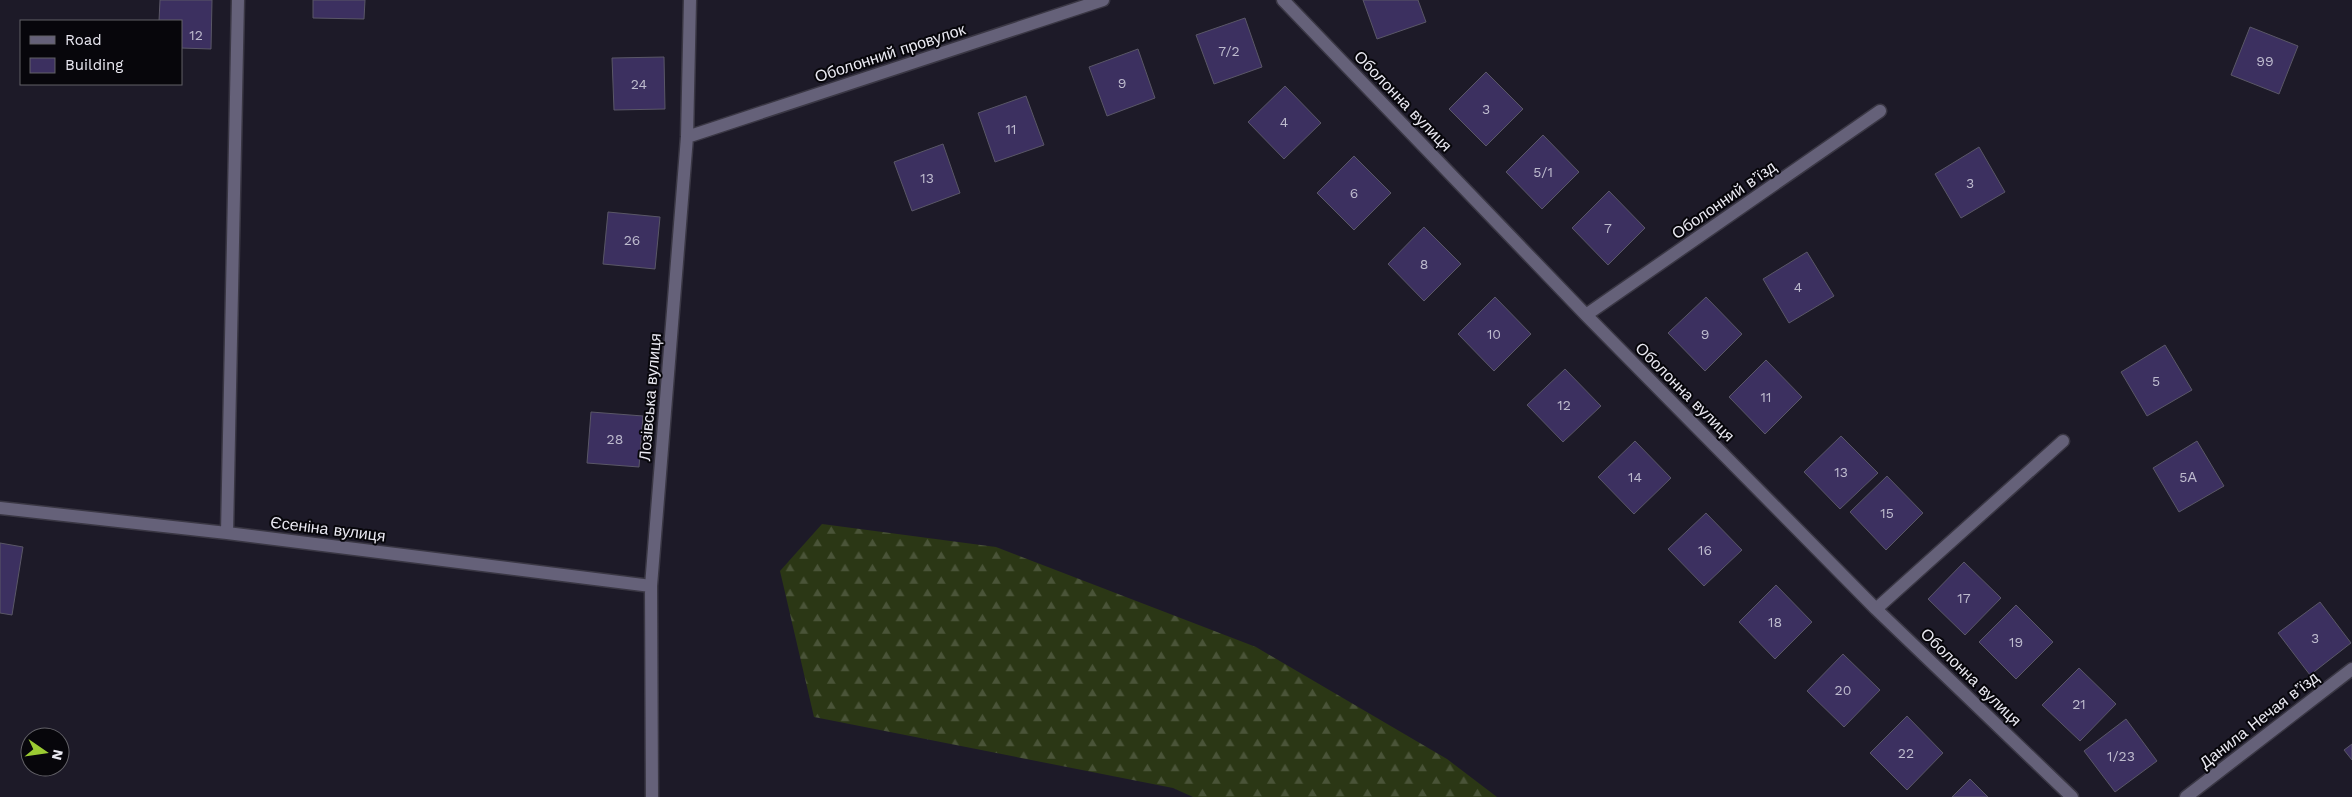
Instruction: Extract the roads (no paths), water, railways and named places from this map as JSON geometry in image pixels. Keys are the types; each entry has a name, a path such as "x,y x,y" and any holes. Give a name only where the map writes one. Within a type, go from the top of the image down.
{"street":[{"path":"227,533 238,0"},
{"name":"Лозівська вулиця","path":"652,797 651,586 687,137 690,0"},
{"name":"Оболонний провулок","path":"687,137 1103,0"},
{"name":"Оболонна вулиця","path":"1283,0 1586,315 1876,609 2072,797"},
{"name":"Оболонний в’їзд","path":"1586,315 1880,111"},
{"path":"1876,609 2063,441"},
{"name":"Єсеніна вулиця","path":"0,508 227,533 651,586"},
{"name":"Данила Нечая в’їзд","path":"2186,797 2352,669"}]}
